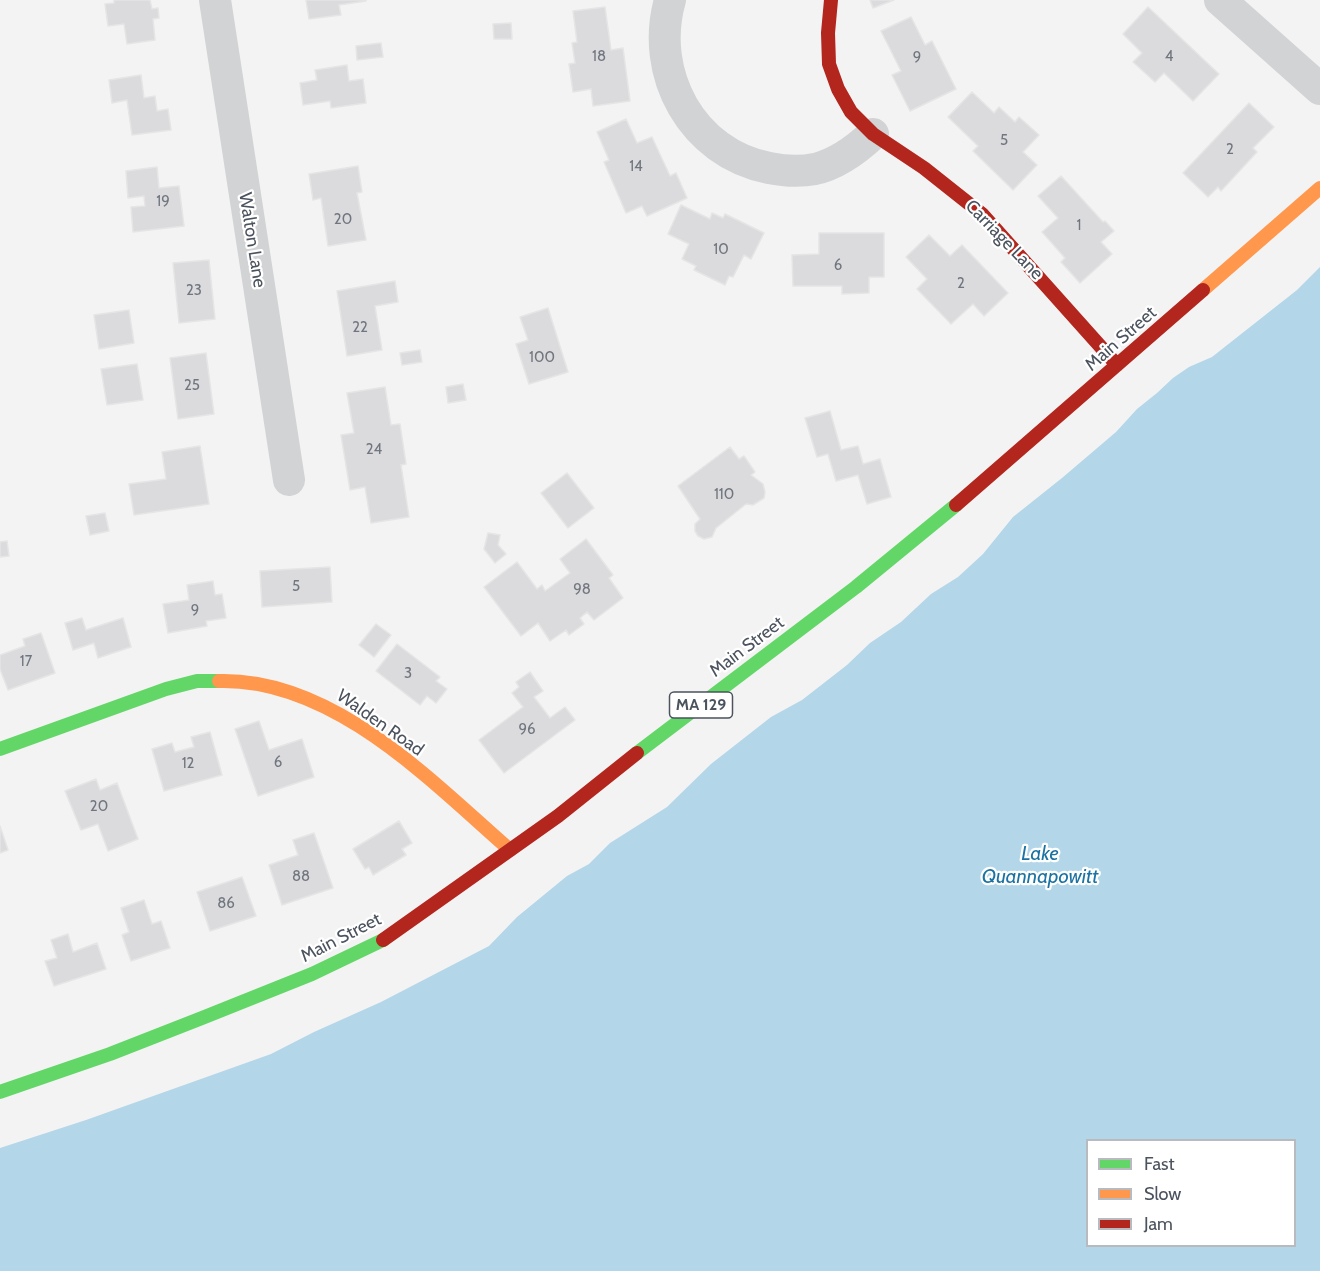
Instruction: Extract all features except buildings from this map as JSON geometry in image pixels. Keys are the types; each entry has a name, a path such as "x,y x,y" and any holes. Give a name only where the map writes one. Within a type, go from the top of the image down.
{"main road":[{"name":"Carriage Lane","path":"831,0 828,47 833,76 851,112 873,134 924,168 982,214 1117,365"},
{"name":"Main Street","path":"0,1092 110,1054 312,974 378,943 558,816 646,746 856,587 952,509 1320,188"},
{"name":"Walden Road","path":"0,749 177,685 229,679 286,688 321,703 351,721 414,767 510,850"}],"street":[{"name":"Walton Lane","path":"215,0 289,480"},
{"path":"670,0 664,36 665,56 673,89 695,123 712,142 724,150 737,158 761,166 801,171 829,164 852,152 873,134"},
{"path":"1220,0 1320,89"}],"water":[{"name":"Lake Quannapowitt","path":"1320,267 1320,1271 0,1271 0,1148 271,1054 381,1002 489,946 517,917 567,876 589,864 610,843 667,807 711,764 771,717 802,700 847,665 870,643 901,622 931,594 958,577 983,554 1013,517 1116,432 1137,409 1173,378 1189,367 1212,357 1297,290"}],"traffic: fast":[{"path":"637,753 856,587 956,505"},
{"path":"0,749 166,689 197,681 219,681"},
{"path":"0,1092 110,1054 202,1018 312,974 383,940"}],"traffic: slow":[{"path":"1203,290 1320,188"},
{"path":"219,681 261,685 301,696 340,715 377,738 413,765 510,850"}],"traffic: jam":[{"path":"831,0 828,33 829,64 838,89 851,112 873,134 924,168 982,214 1117,365"},
{"path":"956,505 1203,290"},
{"path":"383,940 558,816 637,753"}]}
